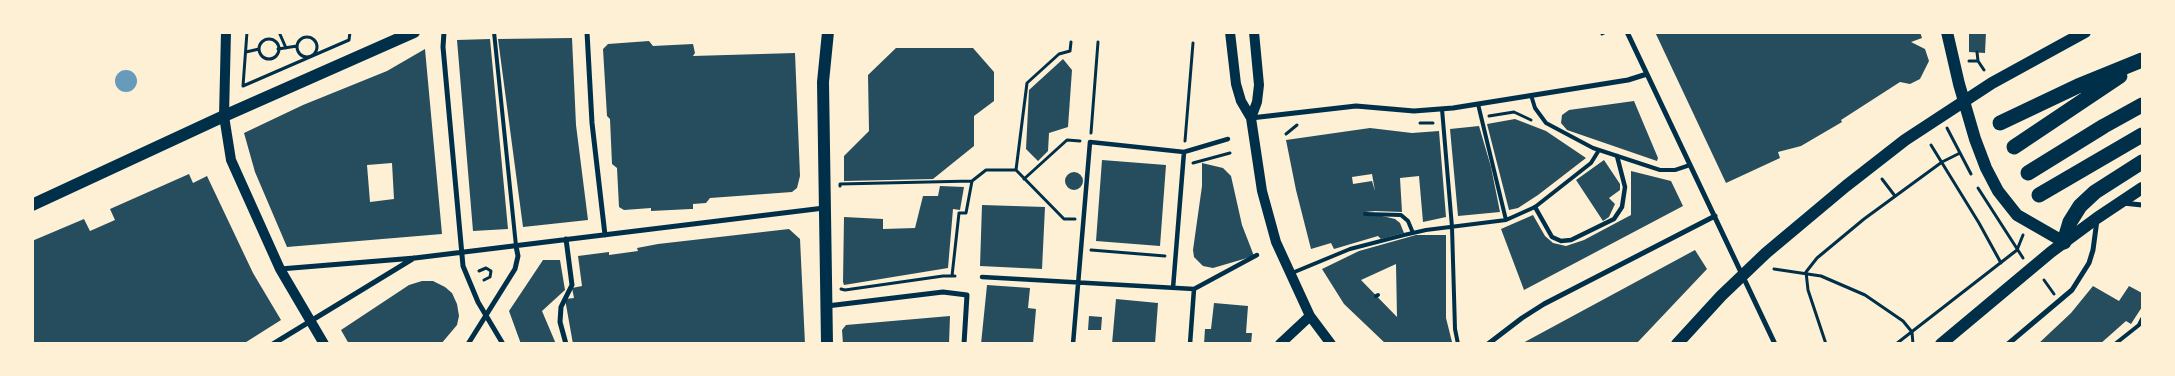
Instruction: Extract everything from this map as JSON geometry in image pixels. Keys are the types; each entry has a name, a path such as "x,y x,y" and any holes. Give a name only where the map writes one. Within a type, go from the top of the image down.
{"highway":[{"path":"2000,122 2078,86 2142,60"},
{"path":"2014,147 2142,60"},
{"path":"2028,173 2142,105"},
{"path":"2039,194 2142,135"},
{"path":"2064,242 2070,222 2080,206 2105,185 2142,162"}],"main road":[{"path":"226,32 224,116 231,160 280,269 324,344"},
{"path":"32,205 224,116 414,32"},
{"path":"827,344 824,74 828,32"},
{"path":"1230,32 1237,89 1251,118 1258,174 1280,254 1310,316 1331,344"},
{"path":"1251,118 1257,102 1259,85 1254,32"},
{"path":"1947,32 1964,100 1982,160 2005,202 2022,218 2064,242"},
{"path":"1676,344 1743,274 1846,186 1905,140 1998,79 2085,32"},
{"path":"1941,344 2064,242 2142,188"},
{"path":"1280,344 1310,316"}],"street":[{"path":"444,32 443,47 461,252 468,281 503,344"},
{"path":"587,32 592,122 605,235"},
{"path":"1627,32 1776,344"},
{"path":"1251,118 1356,106 1414,111 1442,110 1628,80 1647,74"},
{"path":"1073,344 1090,142 1184,152 1228,139"},
{"path":"1173,288 1184,152"},
{"path":"1535,207 1552,237 1561,242 1571,240 1614,219 1622,207 1625,187 1617,156"},
{"path":"2120,202 2142,205"},
{"path":"280,269 415,258 824,208"},
{"path":"1488,344 1544,304 1714,216"},
{"path":"2008,344 2072,290 2089,263 2093,250 2097,218"},
{"path":"566,239 572,276 572,286 561,307 560,322 566,344"},
{"path":"468,344 515,270 518,256 516,246"},
{"path":"982,277 1194,290 1257,255"},
{"path":"273,344 309,320 415,258"},
{"path":"1190,344 1194,290"},
{"path":"827,306 943,292 967,295 964,344"}],"lane":[{"path":"494,32 516,246"},
{"path":"1531,95 1535,108 1546,123 1599,150 1664,171 1690,165"},
{"path":"1478,104 1506,220"},
{"path":"1442,110 1452,227 1455,329 1458,344"},
{"path":"1290,274 1350,249 1413,233 1506,220 1535,207 1591,164 1599,150"},
{"path":"1365,214 1401,215 1408,221 1413,233"},
{"path":"2115,344 2139,325 2142,320"}],"path":[{"path":"247,32 243,86 312,56 318,51 349,40 350,32"},
{"path":"279,32 286,48"},
{"path":"278,48 297,46 302,38 309,36 316,43 318,51"},
{"path":"267,40 276,43 278,48 277,54 269,59 261,55 259,49 262,43 267,40"},
{"path":"1016,170 1027,83 1059,54 1070,51 1071,42"},
{"path":"1024,179 1067,140 1090,142 1098,42"},
{"path":"1184,152 1193,43"},
{"path":"297,46 301,55 312,56"},
{"path":"246,52 259,49"},
{"path":"1977,52 1978,61 1984,70"},
{"path":"1966,61 1978,61"},
{"path":"1930,145 1942,162 2000,263"},
{"path":"1184,161 1194,163 1230,153"},
{"path":"1826,344 1808,290 1806,272 1817,258 1895,196 1942,162 1960,153"},
{"path":"840,194 840,184 972,181 986,170 1016,170 1064,219 1083,220"},
{"path":"1882,179 1895,196"},
{"path":"839,286 841,290 845,290 954,276 959,213 966,213 972,181"},
{"path":"1896,344 2017,250 2024,235"},
{"path":"1081,249 1169,257"},
{"path":"479,271 486,268 491,271 490,277 484,280"},
{"path":"1774,269 1806,272 1838,282 1865,295 1894,314 1912,332 1913,344"}],"water":[{"path":"126,70 134,73 137,81 134,89 126,92 118,89 115,81 118,73"}],"building":[{"path":"1655,32 1920,32 1922,38 1911,42 1925,49 1929,61 1920,79 1910,84 1900,82 1841,120 1842,122 1801,146 1778,152 1780,158 1726,183"},
{"path":"1969,32 1986,32 1985,53 1969,52"},
{"path":"572,38 576,125 588,220 523,227 498,39"},
{"path":"490,39 508,229 473,231 457,40"},
{"path":"649,41 653,46 693,44 695,53 693,56 795,53 800,176 797,188 792,192 710,198 706,203 693,204 693,209 651,211 651,208 624,210 619,207 617,168 612,164 610,119 607,116 603,49 608,44"},
{"path":"896,48 973,48 994,72 994,101 974,116 974,146 933,179 844,181 844,156 869,131 868,75"},
{"path":"425,49 442,234 287,247 255,172 244,133 303,105 387,71","holes":["392,163 394,199 370,202 367,165"]},
{"path":"1063,59 1072,70 1068,127 1049,133 1048,151 1038,161 1026,149 1029,90"},
{"path":"1634,101 1658,158 1657,161 1567,130 1561,123 1562,115 1569,110"},
{"path":"1515,119 1546,131 1586,158 1538,195 1518,208 1509,210 1487,124"},
{"path":"1479,126 1491,167 1500,212 1458,216 1450,129"},
{"path":"1370,128 1412,133 1439,131 1446,217 1423,222 1419,176 1400,178 1402,212 1365,212 1395,219 1400,223 1404,233 1381,239 1378,236 1334,249 1331,243 1311,249 1286,140","holes":["1372,174 1375,191 1372,181 1353,184 1352,177"]},
{"path":"1102,160 1166,165 1160,246 1096,241"},
{"path":"1604,160 1620,184 1620,190 1609,198 1615,204 1609,217 1603,221 1576,180"},
{"path":"1202,163 1223,168 1231,176 1242,225 1254,256 1213,268 1203,266 1194,257 1193,250 1202,186"},
{"path":"1631,171 1671,181 1683,206 1524,290 1501,229 1533,215 1545,236 1553,243 1566,246 1584,240 1631,215"},
{"path":"1074,172 1080,175 1083,181 1080,187 1074,190 1068,187 1065,181 1068,175"},
{"path":"189,174 193,183 207,176 253,273 281,320 243,344 32,344 32,241 84,219 90,231 115,220 110,209"},
{"path":"940,186 964,187 960,210 953,209 948,268 844,285 844,217 883,219 883,229 915,228 923,196 938,196"},
{"path":"982,205 1045,207 1042,269 980,266"},
{"path":"789,229 800,239 805,344 573,344 565,299 574,298 572,288 582,286 578,256 609,252 609,255 638,251 637,248 658,244"},
{"path":"1416,235 1446,235 1446,318 1452,342 1450,344 1386,344 1344,304 1322,269 1359,251","holes":["1396,264 1397,317 1361,280"]},
{"path":"1695,250 1707,269 1636,344 1521,344"},
{"path":"543,260 560,260 565,290 542,311 556,344 521,344 509,311"},
{"path":"422,281 433,281 445,287 452,293 457,304 459,316 457,325 441,344 349,344 341,330 409,285"},
{"path":"987,285 1030,288 1028,308 1036,309 1033,344 981,344"},
{"path":"2093,286 2119,301 2129,286 2142,293 2142,307 2131,324 2126,321 2100,344 2038,344 2071,313"},
{"path":"1116,299 1158,303 1155,344 1112,344"},
{"path":"1214,303 1248,306 1246,333 1252,333 1251,344 1204,344 1205,329 1211,329"},
{"path":"950,316 949,344 843,344 842,330 846,325"},
{"path":"1089,316 1102,317 1101,330 1088,330"}]}
